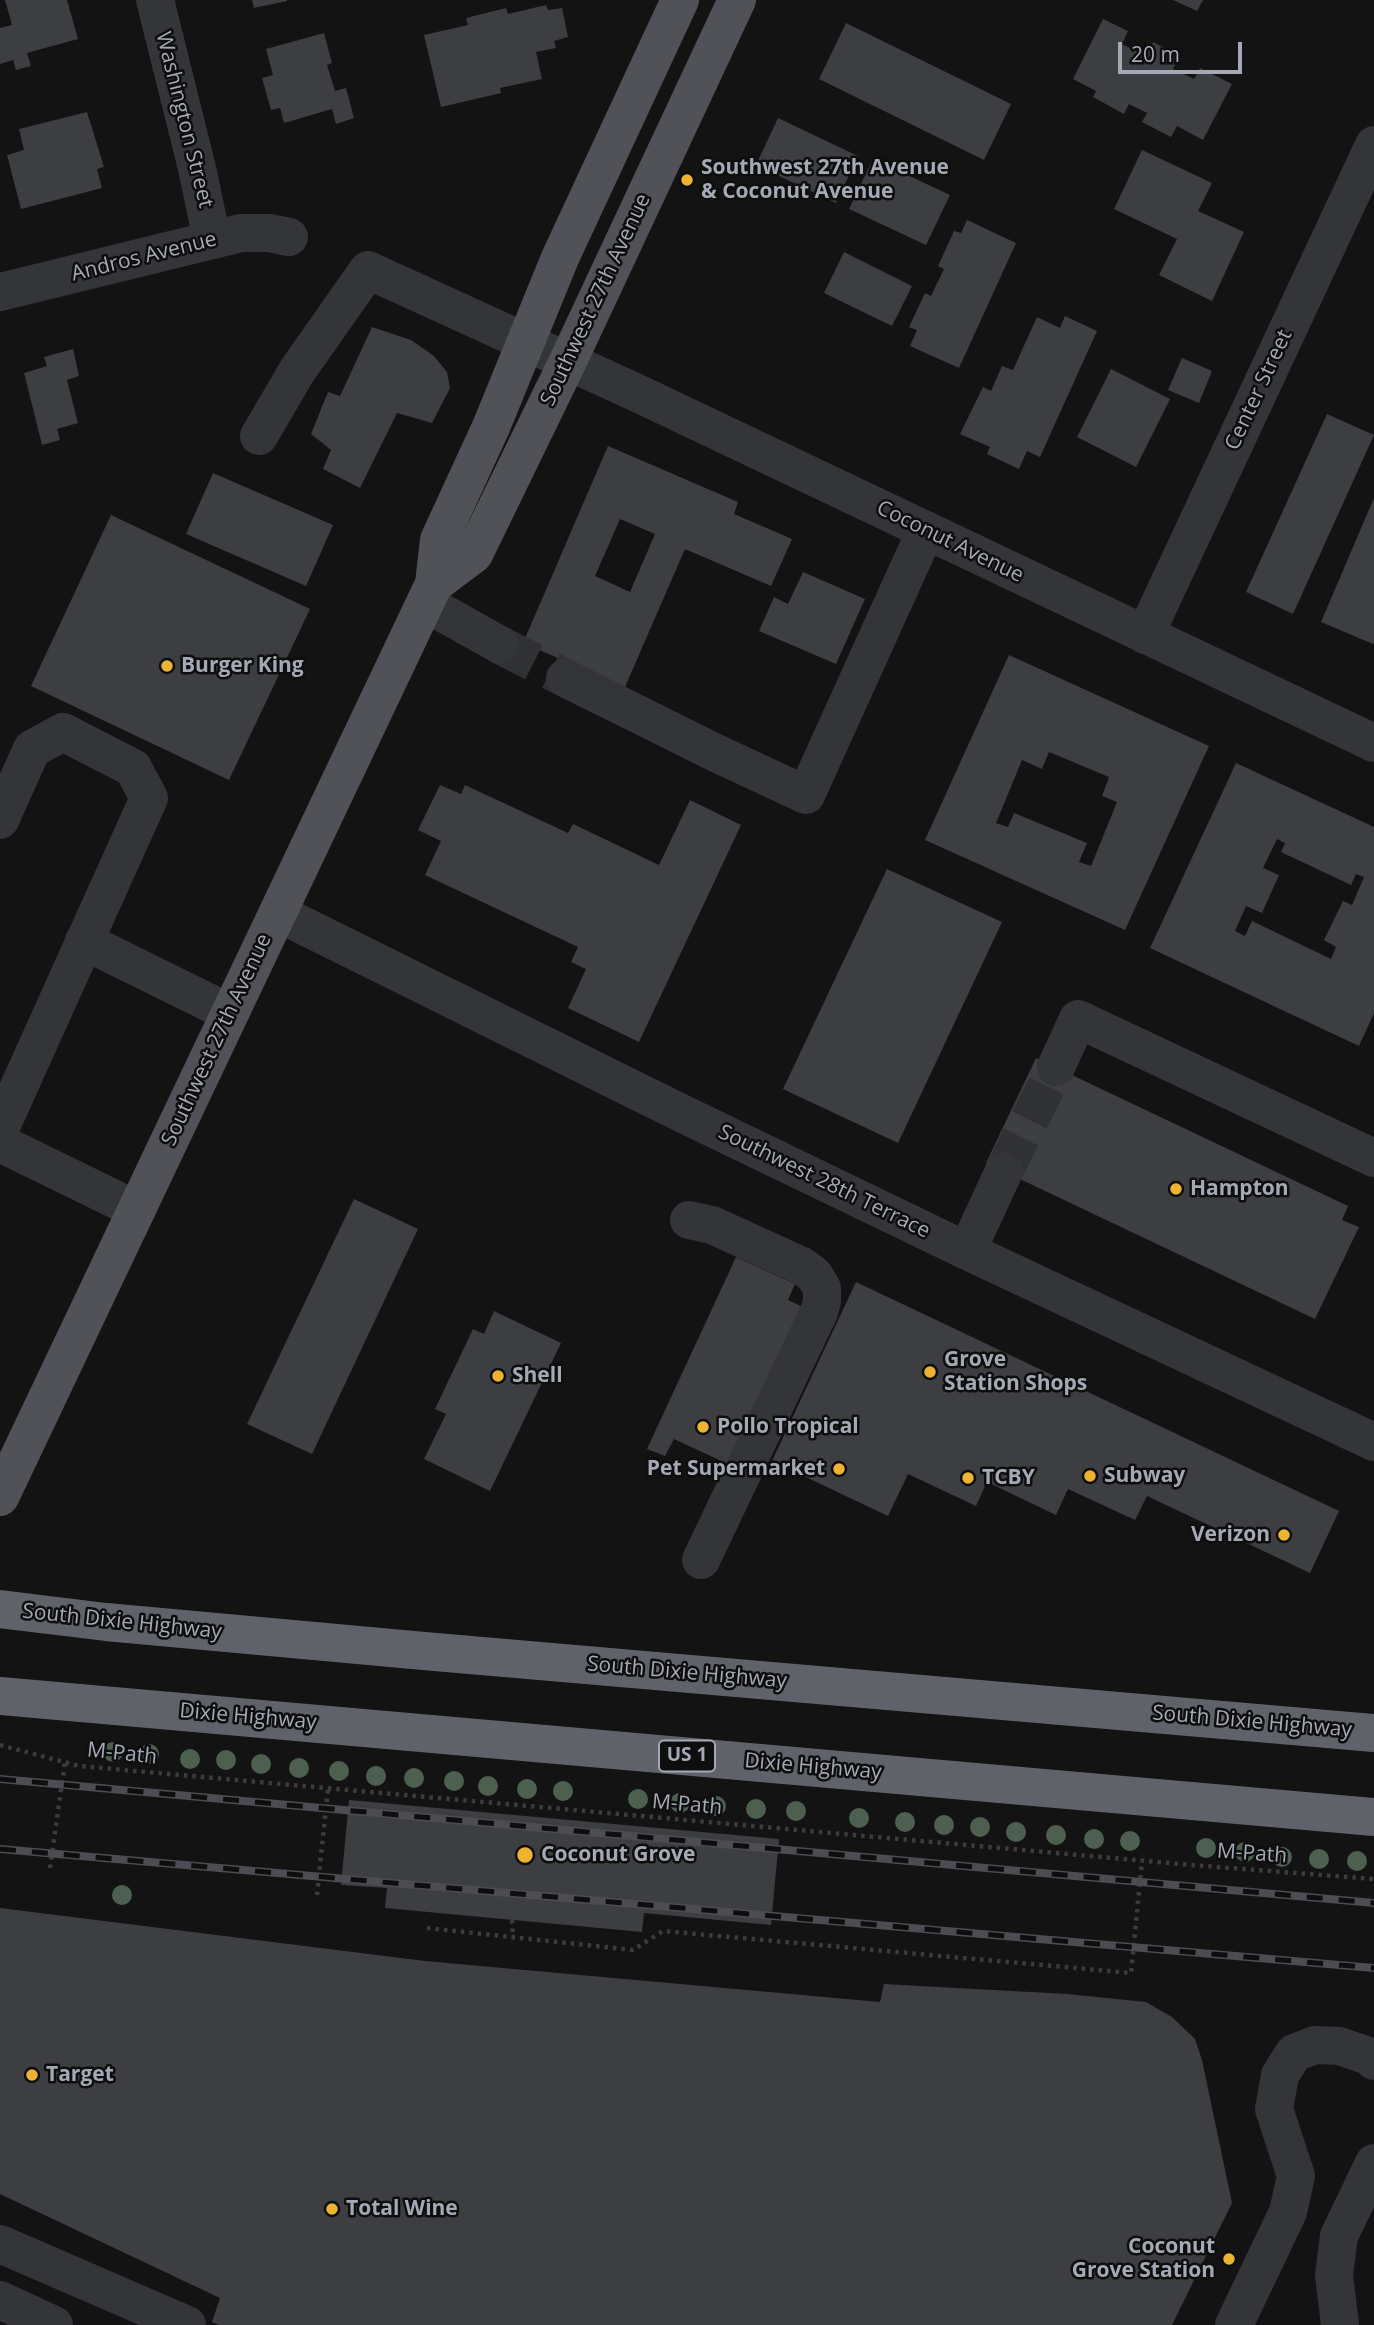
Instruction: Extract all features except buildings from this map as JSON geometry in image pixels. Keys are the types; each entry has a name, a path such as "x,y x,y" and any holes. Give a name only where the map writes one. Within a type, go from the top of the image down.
{"highway":[{"name":"South Dixie Highway","path":"0,1609 106,1622 1374,1733"},
{"name":"Dixie Highway","path":"0,1696 1374,1817"}],"main road":[{"name":"Southwest 27th Avenue","path":"0,1497 430,593 439,540 491,427 560,258 680,0"},
{"name":"Southwest 27th Avenue","path":"430,593 474,554 568,361 737,0"}],"street":[{"name":"Washington Street","path":"155,0 212,240"},
{"name":"Center Street","path":"1145,635 1374,145"},
{"name":"Andros Avenue","path":"0,292 241,233 269,233 289,237"},
{"path":"259,436 298,371 368,270 525,342"},
{"name":"Coconut Avenue","path":"525,342 1374,743"},
{"path":"565,678 716,754 806,795 926,530"},
{"path":"430,593 499,645"},
{"path":"0,820 32,749 63,732 132,768 149,798 0,1129"},
{"name":"Southwest 28th Terrace","path":"278,913 967,1251 1374,1442"},
{"path":"84,941 230,1013"},
{"path":"1056,1068 1078,1019 1374,1158"},
{"path":"0,1143 137,1210"},
{"path":"967,1251 1004,1171"},
{"path":"689,1220 712,1224 802,1266 814,1275 822,1288 819,1312 701,1560"},
{"path":"1234,2325 1288,2211 1296,2176 1274,2109 1280,2075 1294,2053 1315,2045 1339,2046 1369,2056 1374,2061"},
{"path":"1340,2325 1334,2275 1339,2236 1374,2163"},
{"path":"0,2244 187,2325"},
{"path":"0,2300 54,2325"},
{"path":"1314,2325 1329,2325"}],"path":[{"name":"M-Path","path":"0,1745 93,1767 1142,1861 1374,1879"},
{"path":"50,1868 65,1762"},
{"path":"317,1895 328,1788"},
{"path":"427,1928 633,1951 663,1931 1131,1973 1142,1861"},
{"path":"512,1920 513,1937"}],"tunnel":[{"path":"500,645 565,678"},
{"path":"1004,1171 1056,1067"}],"railway":[{"path":"0,1779 1374,1903"},
{"path":"0,1849 1374,1968"}],"place":[{"name":"Southwest 27th Avenue & Coconut Avenue","path":"687,180"},
{"name":"Burger King","path":"167,666"},
{"name":"Hampton","path":"1176,1189"},
{"name":"Grove Station Shops","path":"930,1372"},
{"name":"Shell","path":"498,1376"},
{"name":"Pollo Tropical","path":"703,1427"},
{"name":"Pet Supermarket","path":"839,1469"},
{"name":"Subway","path":"1090,1476"},
{"name":"TCBY","path":"968,1478"},
{"name":"Verizon","path":"1284,1535"},
{"name":"Coconut Grove","path":"525,1855"},
{"name":"Target","path":"32,2075"},
{"name":"Total Wine","path":"332,2209"},
{"name":"Coconut Grove Station","path":"1229,2259"}]}
